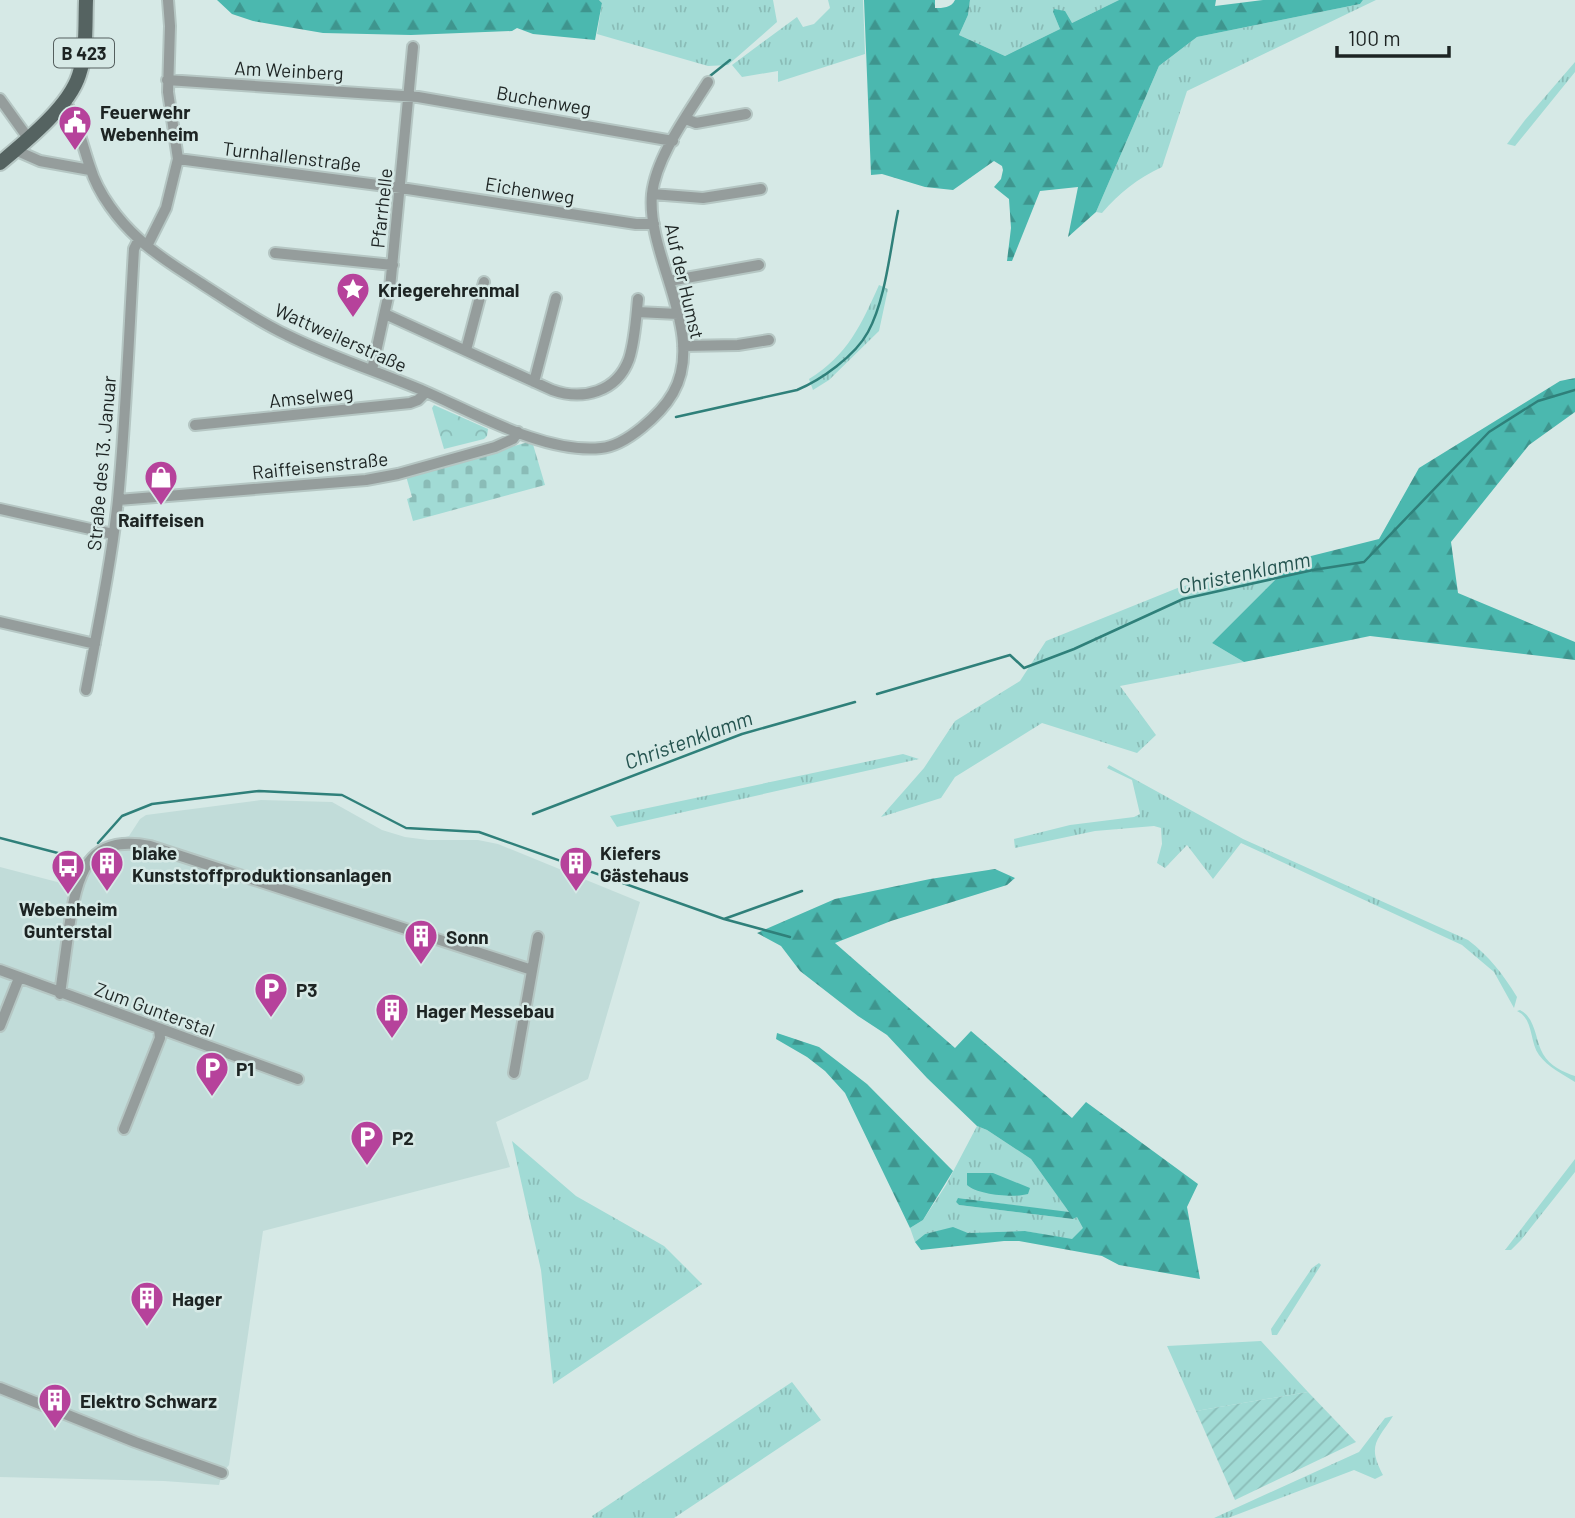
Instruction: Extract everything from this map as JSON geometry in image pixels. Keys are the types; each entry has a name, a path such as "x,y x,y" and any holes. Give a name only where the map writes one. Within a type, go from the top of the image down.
{"main road":[{"name":"B 423","path":"0,163 65,101 75,85 82,66 86,0"}],"street":[{"path":"168,0 170,26 167,80 178,159"},
{"name":"Pfarrhelle","path":"372,370 393,265 413,47"},
{"name":"Am Weinberg","path":"167,80 409,96"},
{"name":"Auf der Humst","path":"545,440 584,448 616,445 634,434 663,408 673,394 683,346 678,314 654,224 652,194 658,169 708,82"},
{"name":"Buchenweg","path":"409,96 673,141"},
{"path":"0,99 28,138"},
{"name":"Wattweilerstraße","path":"65,101 81,133 90,170 118,217 143,242 171,264 286,335 517,432 545,440"},
{"path":"686,119 696,122 746,114"},
{"path":"15,150 40,161 90,170"},
{"name":"Turnhallenstraße","path":"178,159 401,188"},
{"name":"Straße des 13. Januar","path":"86,690 118,499 134,248 143,242 166,208 178,159"},
{"name":"Eichenweg","path":"401,188 636,224 654,224"},
{"path":"652,194 703,198 761,189"},
{"path":"275,253 393,265"},
{"path":"669,281 759,265"},
{"path":"466,351 484,282"},
{"path":"534,382 556,298"},
{"path":"385,314 534,382 566,395 577,396 589,394 611,383 621,373 628,360 638,299"},
{"path":"637,312 678,314"},
{"path":"683,346 723,346 769,340"},
{"name":"Amselweg","path":"195,425 410,403 426,392"},
{"name":"Raiffeisenstraße","path":"118,499 366,480 398,474 495,447 513,439 517,432"},
{"path":"0,509 113,534"},
{"path":"0,622 95,644"},
{"path":"60,994 80,875 100,851 121,843 150,846 532,970"},
{"path":"514,1073 538,937"},
{"name":"Zum Gunterstal","path":"0,970 298,1079"},
{"path":"0,1026 19,978"},
{"path":"124,1129 160,1038 159,1029"},
{"path":"0,1388 135,1442 222,1473"}],"shaded area":[{"path":"261,800 332,802 382,830 405,837 478,840 498,844 640,902 588,1079 496,1122 510,1167 263,1231 229,1465 222,1473 219,1485 0,1477 0,867 65,884 77,864 89,852 102,843 129,836 140,819 146,815"}],"green space":[{"path":"217,0 599,0 602,3 595,40 533,34 517,28 512,31 411,35 323,33 253,21 232,14"},
{"path":"599,0 773,0 777,22 728,65 708,66 597,34 602,3"},
{"path":"828,0 863,0 865,54 778,82 778,71 742,77 732,65 797,17 803,27 814,24 830,8"},
{"path":"864,0 935,0 935,8 944,8 955,0 970,0 968,15 959,35 1005,56 1060,29 1054,9 1065,11 1072,23 1119,0 1216,0 1215,6 1263,0 1363,0 1360,4 1197,37 1159,66 1096,212 1068,237 1078,187 1040,191 1012,261 1007,261 1011,228 1009,199 994,187 1001,179 1002,166 994,161 953,190 925,187 882,174 871,175"},
{"path":"970,0 1119,0 1072,23 1053,12 1060,29 1005,56 959,35 968,15"},
{"path":"1363,0 1376,0 1187,91 1162,167 1129,187 1102,213 1096,212 1159,66 1197,37 1360,4"},
{"path":"1575,62 1575,72 1515,146 1507,144 1525,120"},
{"path":"879,285 888,289 879,331 829,380 813,390 809,379 844,349 859,326"},
{"path":"1575,378 1575,412 1529,445 1451,542 1458,593 1575,642 1575,660 1370,636 1244,662 1212,643 1295,560 1379,539 1419,468 1560,381"},
{"path":"434,405 488,429 487,436 444,449 432,408"},
{"path":"532,441 545,485 413,521 407,499 412,497 406,476"},
{"path":"1295,560 1212,643 1244,662 1120,686 1156,735 1137,753 1042,723 955,777 941,798 881,817 924,768 955,721 1020,681 1046,641 1180,587"},
{"path":"903,754 919,759 617,827 610,816"},
{"path":"1109,765 1243,839 1468,940 1489,959 1517,997 1514,1008 1494,972 1462,945 1241,843 1213,879 1187,845 1165,868 1157,863 1162,844 1161,828 1154,826 1095,831 1015,848 1014,839 1070,825 1140,814 1132,780 1107,768"},
{"path":"995,869 1015,878 1007,885 891,921 835,943 955,1048 971,1031 1072,1118 1086,1102 1198,1184 1187,1207 1200,1279 1119,1265 1102,1256 1019,1241 921,1250 915,1242 925,1234 953,1227 968,1233 1025,1231 1072,1239 1083,1228 1077,1217 1073,1219 959,1205 956,1202 958,1198 1069,1212 1031,1159 977,1126 887,1035 800,971 781,946 757,933 835,899 930,879"},
{"path":"1520,1010 1529,1018 1540,1048 1549,1062 1575,1076 1575,1082 1551,1067 1539,1055 1526,1019 1517,1011"},
{"path":"777,1033 819,1047 867,1084 953,1171 923,1220 910,1228 845,1093 825,1071 776,1039"},
{"path":"977,1126 1031,1159 1070,1213 959,1198 956,1202 959,1205 1073,1219 1078,1216 1084,1228 1072,1240 1025,1231 968,1233 953,1228 925,1234 915,1242 910,1228 923,1220 946,1185"},
{"path":"512,1141 576,1196 664,1246 702,1284 553,1384 541,1270"},
{"path":"1575,1159 1575,1172 1521,1240 1511,1250 1505,1250"},
{"path":"967,1173 993,1173 1030,1188 1028,1194 1022,1195 987,1193 967,1185"},
{"path":"1319,1263 1321,1265 1277,1335 1272,1335 1271,1329 1312,1268"},
{"path":"1261,1341 1308,1392 1196,1411 1167,1346"},
{"path":"792,1382 821,1420 674,1518 593,1518 592,1516"},
{"path":"1308,1392 1356,1442 1235,1500 1196,1411"},
{"path":"1393,1416 1376,1444 1376,1457 1383,1475 1375,1479 1354,1470 1228,1518 1214,1518 1359,1452 1385,1418"}],"waterway":[{"path":"710,76 730,60"},
{"path":"676,417 797,390 827,374 855,350 868,332 879,305 898,211"},
{"name":"Christenklamm","path":"877,694 1010,655 1024,668 1074,649 1183,599 1313,570 1364,562 1489,432 1538,401 1575,390"},
{"name":"Christenklamm","path":"533,814 742,734 855,702"},
{"path":"98,843 122,816 152,804 259,791 342,795 406,828 479,832 724,919 790,937"},
{"path":"0,838 77,858"},
{"path":"724,919 802,891"}],"place":[{"name":"Feuerwehr Webenheim","path":"75,152"},
{"name":"Kriegerehrenmal","path":"353,319"},
{"name":"Raiffeisen","path":"161,507"},
{"name":"blake Kunststoffproduktionsanlagen","path":"107,893"},
{"name":"Kiefers Gästehaus","path":"576,893"},
{"name":"Webenheim Gunterstal","path":"68,896"},
{"name":"Sonn","path":"421,966"},
{"name":"P3","path":"271,1019"},
{"name":"Hager Messebau","path":"392,1040"},
{"name":"P1","path":"212,1098"},
{"name":"P2","path":"367,1167"},
{"name":"Hager","path":"147,1328"},
{"name":"Elektro Schwarz","path":"55,1430"}]}
